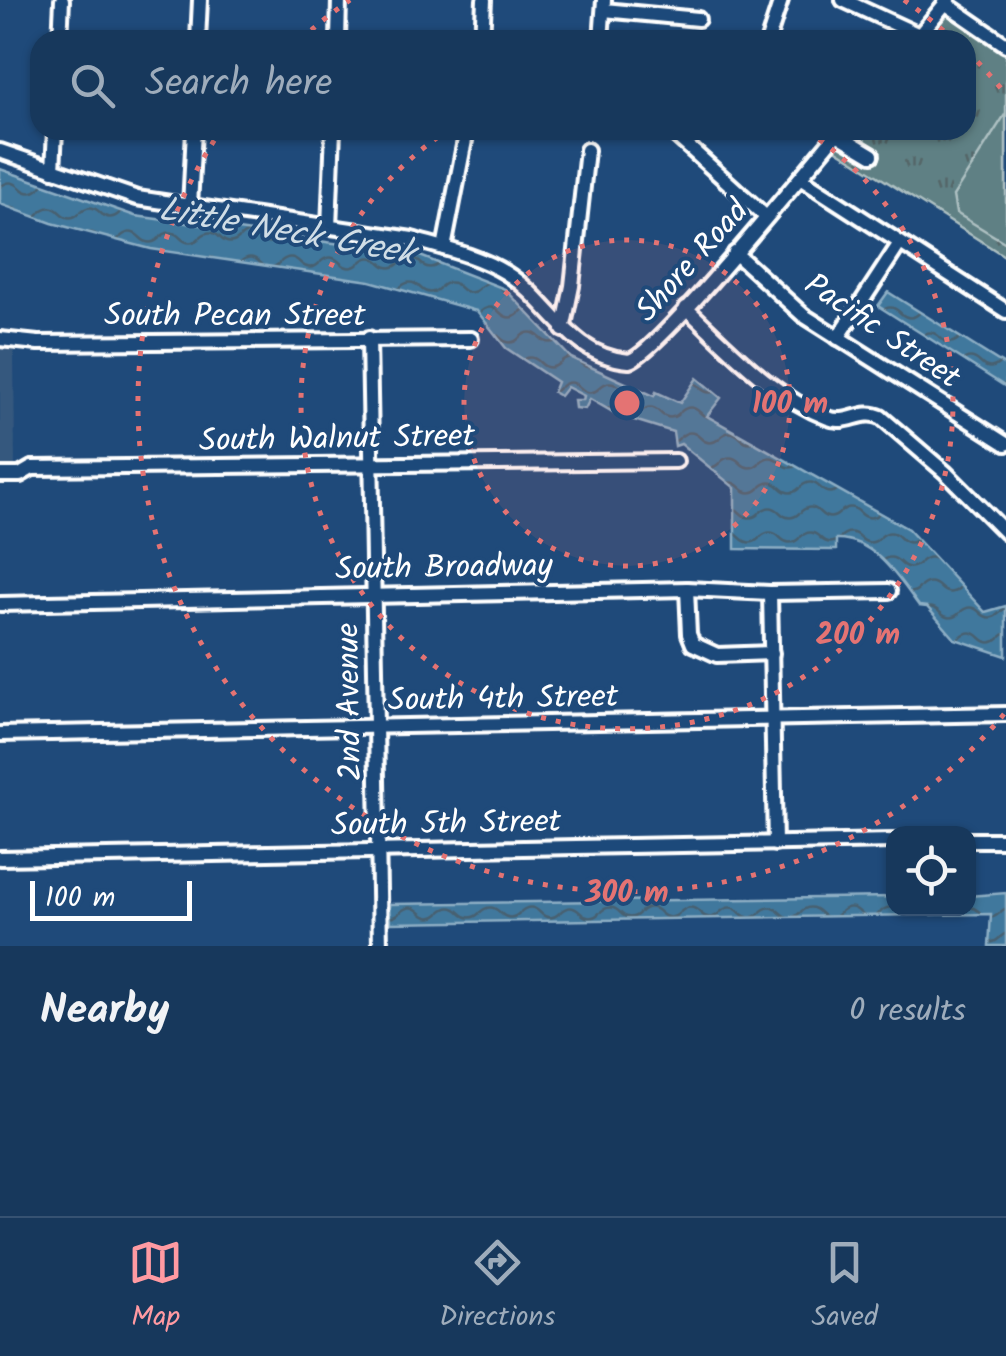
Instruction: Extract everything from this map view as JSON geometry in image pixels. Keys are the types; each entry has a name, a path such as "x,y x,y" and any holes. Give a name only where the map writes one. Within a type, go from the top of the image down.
{"street":[{"path":"60,30 62,0"},
{"path":"198,30 200,0"},
{"path":"338,30 340,0"},
{"path":"482,30 484,0"},
{"path":"771,30 781,0"},
{"path":"842,0 866,5 905,30"},
{"path":"924,30 947,2 1006,45"},
{"path":"602,30 604,5 698,19"},
{"path":"54,170 56,140"},
{"path":"190,206 193,140"},
{"path":"329,227 333,140"},
{"path":"444,248 465,140"},
{"path":"681,140 766,216"},
{"name":"Shore Road","path":"0,151 137,198 412,239 444,248 503,271 525,286 564,330 595,350 622,361 635,360 686,308 831,140"},
{"path":"850,140 872,155"},
{"path":"564,330 587,150"},
{"path":"800,178 1006,311"},
{"path":"838,338 900,243"},
{"name":"Pacific Street","path":"735,253 803,315 1006,444"},
{"path":"686,308 767,382 822,415 840,421 868,412 881,416 1006,533"},
{"name":"2nd Avenue","path":"370,338 380,946"},
{"name":"South Pecan Street","path":"0,339 38,344 470,339"},
{"name":"South Walnut Street","path":"0,475 20,476 32,468 676,461"},
{"path":"688,588 689,634 694,644 717,655 772,654"},
{"name":"South Broadway","path":"0,604 688,588 889,591"},
{"path":"770,592 775,844"},
{"name":"South 4th Street","path":"0,734 1006,714"},
{"path":"976,840 1006,840"},
{"name":"South 5th Street","path":"0,858 886,841"}],"shaded area":[{"path":"0,347 14,347 15,470 0,471"}],"green space":[{"path":"953,3 1006,36 1006,257 832,147 838,140 976,140 976,30 930,30"},
{"path":"1006,113 1006,243 956,213 953,196"}],"water":[{"path":"0,169 135,216 415,254 505,289 571,358 654,396 656,392 680,403 697,378 721,398 707,416 908,529 985,612 1006,606 1006,656 955,639 927,607 919,606 884,562 850,540 836,539 836,550 735,549 735,488 681,444 675,446 673,432 618,415 590,399 585,409 575,408 574,400 583,400 584,396 567,387 560,396 553,392 557,382 506,348 477,311 370,281 151,249 52,223 0,204"},
{"path":"888,292 1006,366 1006,387 878,306"},
{"path":"1006,893 1006,946 989,946 991,914 976,914 976,895"},
{"path":"886,897 886,916 390,923 389,904"}],"water label":[{"name":"Little Neck Creek","path":"287,230"}]}
